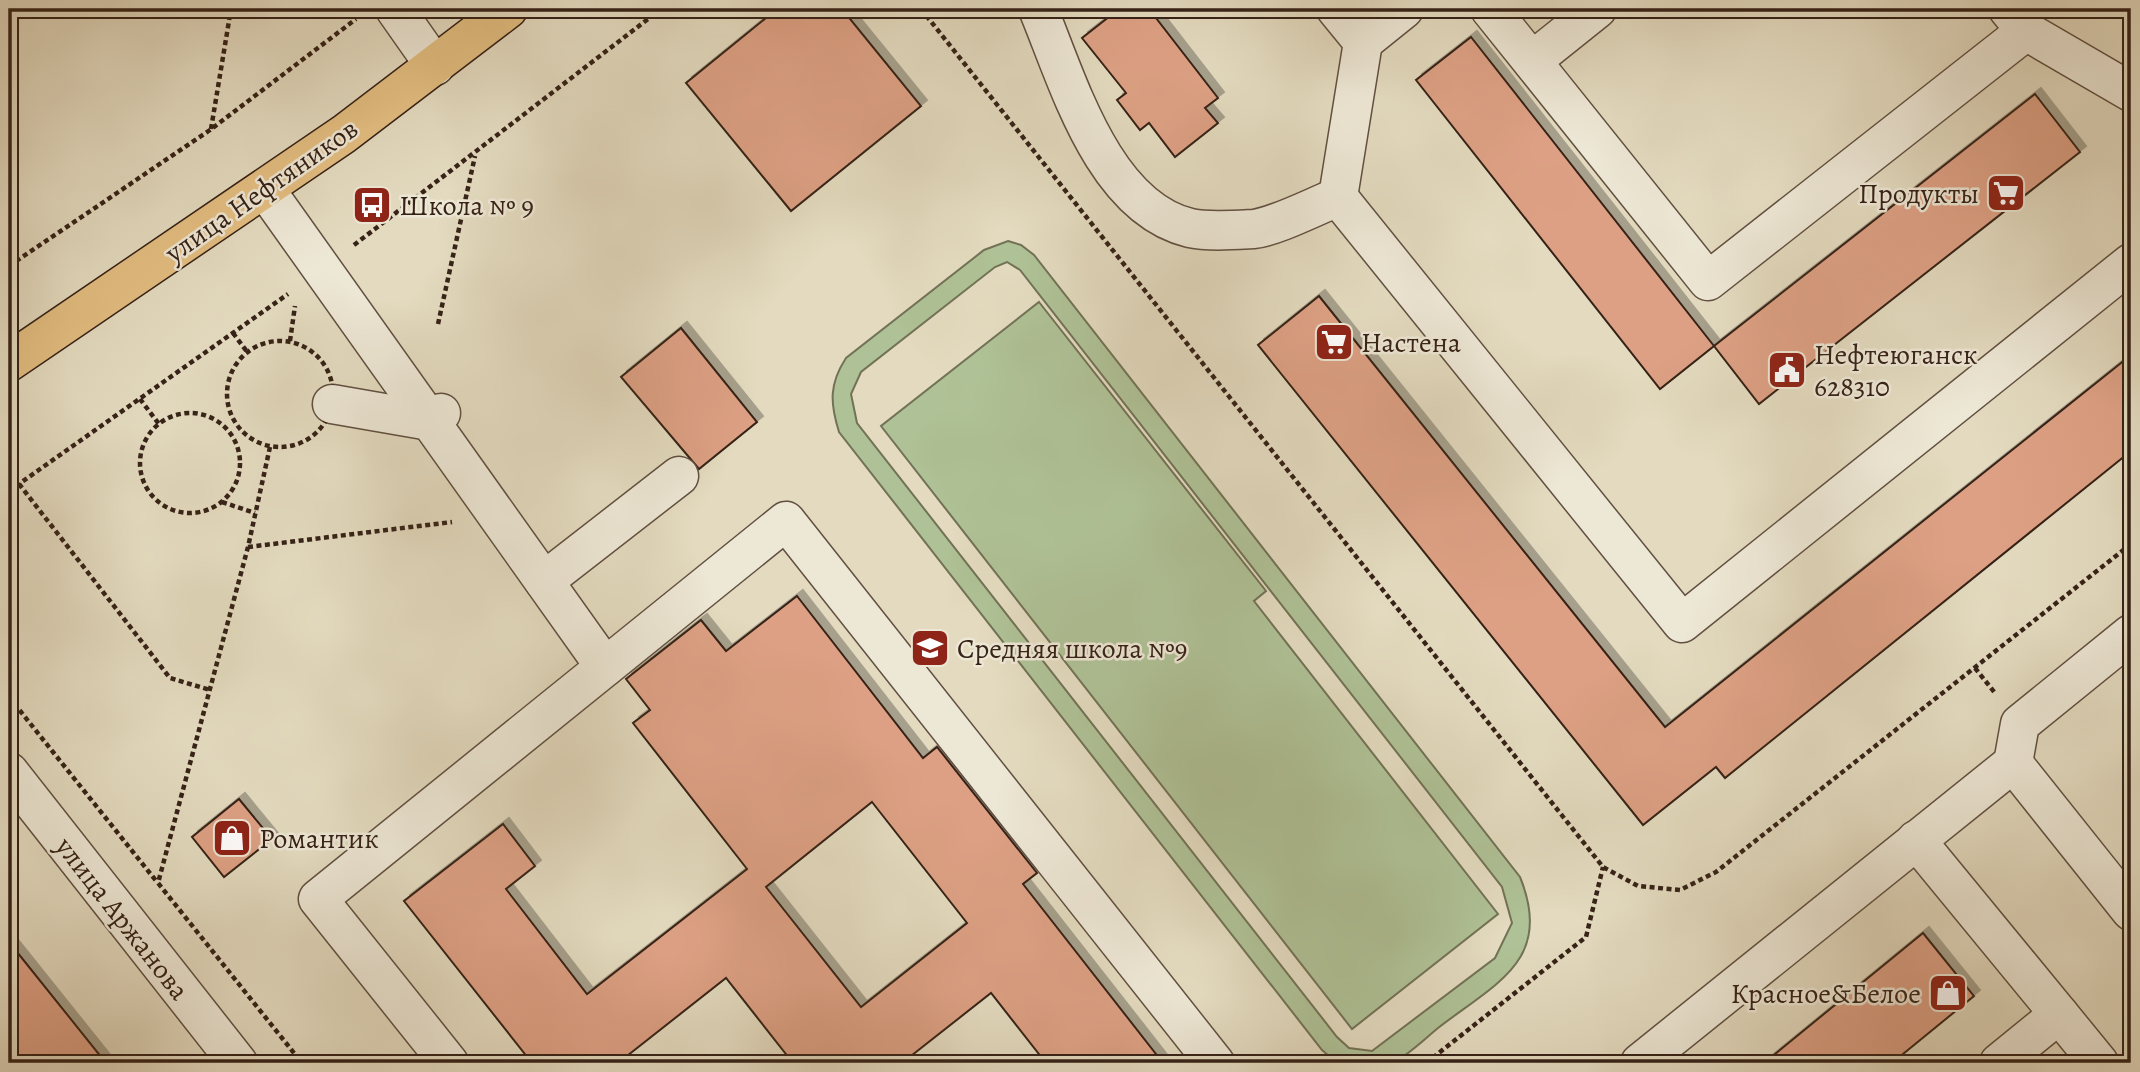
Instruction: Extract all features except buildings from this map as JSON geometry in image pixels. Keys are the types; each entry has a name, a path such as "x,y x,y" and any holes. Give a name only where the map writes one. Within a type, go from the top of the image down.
{"main road":[{"name":"улица Нефтяников","path":"9,362 264,189 435,66 508,9"}],"street":[{"path":"396,9 435,66"},
{"path":"1038,9 1095,143 1128,190 1158,214 1191,228 1256,229 1338,197"},
{"path":"1336,9 1363,42"},
{"path":"1404,9 1363,42 1338,197 1682,623 2131,263"},
{"path":"1490,9 1708,281 2017,20 2131,92"},
{"path":"1532,61 1597,9"},
{"path":"264,189 438,415 498,517 605,667"},
{"path":"332,404 438,415"},
{"path":"544,581 679,476"},
{"path":"449,1063 318,899 786,521 1215,1063"},
{"path":"1640,1063 2013,763 2020,724 2131,634"},
{"path":"2013,763 2131,911"},
{"name":"улица Аржанова","path":"9,772 238,1063"},
{"path":"1916,840 2099,1063"},
{"path":"1999,1063 2059,1014"}],"path":[{"path":"211,130 231,9"},
{"path":"921,9 1603,867 1638,886 1680,890 1716,872 2131,544"},
{"path":"9,266 211,130 358,17"},
{"path":"438,324 475,156"},
{"path":"290,341 296,301"},
{"path":"233,333 247,353"},
{"path":"272,341 290,341 307,348 322,360 331,376 332,404 321,430 306,442 289,447 270,447 246,434 229,412 226,394 230,375 247,353 272,341"},
{"path":"140,399 159,424"},
{"path":"190,412 206,415 221,423 232,435 241,466 237,483 221,502 199,512 183,512 154,498 145,484 140,468 141,452 148,436 159,424 174,415 190,412"},
{"path":"158,883 248,547 270,447"},
{"path":"19,484 170,678 209,690"},
{"path":"221,502 255,513"},
{"path":"248,547 498,517"},
{"path":"9,697 302,1063"},
{"path":"1426,1063 1586,937 1603,867"}],"green space":[{"path":"1008,241 1021,245 1034,255 1520,877 1529,905 1530,929 1524,949 1513,967 1480,997 1396,1061 1378,1064 1337,1063 1322,1050 839,432 833,394 836,376 846,358 984,250","holes":["1007,262 1020,270 1502,887 1512,923 1495,958 1372,1051 1349,1048 1337,1037 857,423 851,394 861,372 995,267"]},
{"path":"1039,302 1266,591 1254,601 1498,914 1352,1029 881,426"}],"place":[{"name":"Продукты","path":"2006,193"},
{"name":"Школа № 9","path":"372,205"},
{"name":"Настена","path":"1334,342"},
{"name":"Нефтеюганск 628310","path":"1787,370"},
{"name":"Средняя школа №9","path":"930,648"},
{"name":"Романтик","path":"232,838"},
{"name":"Красное&Белое","path":"1948,993"}]}
